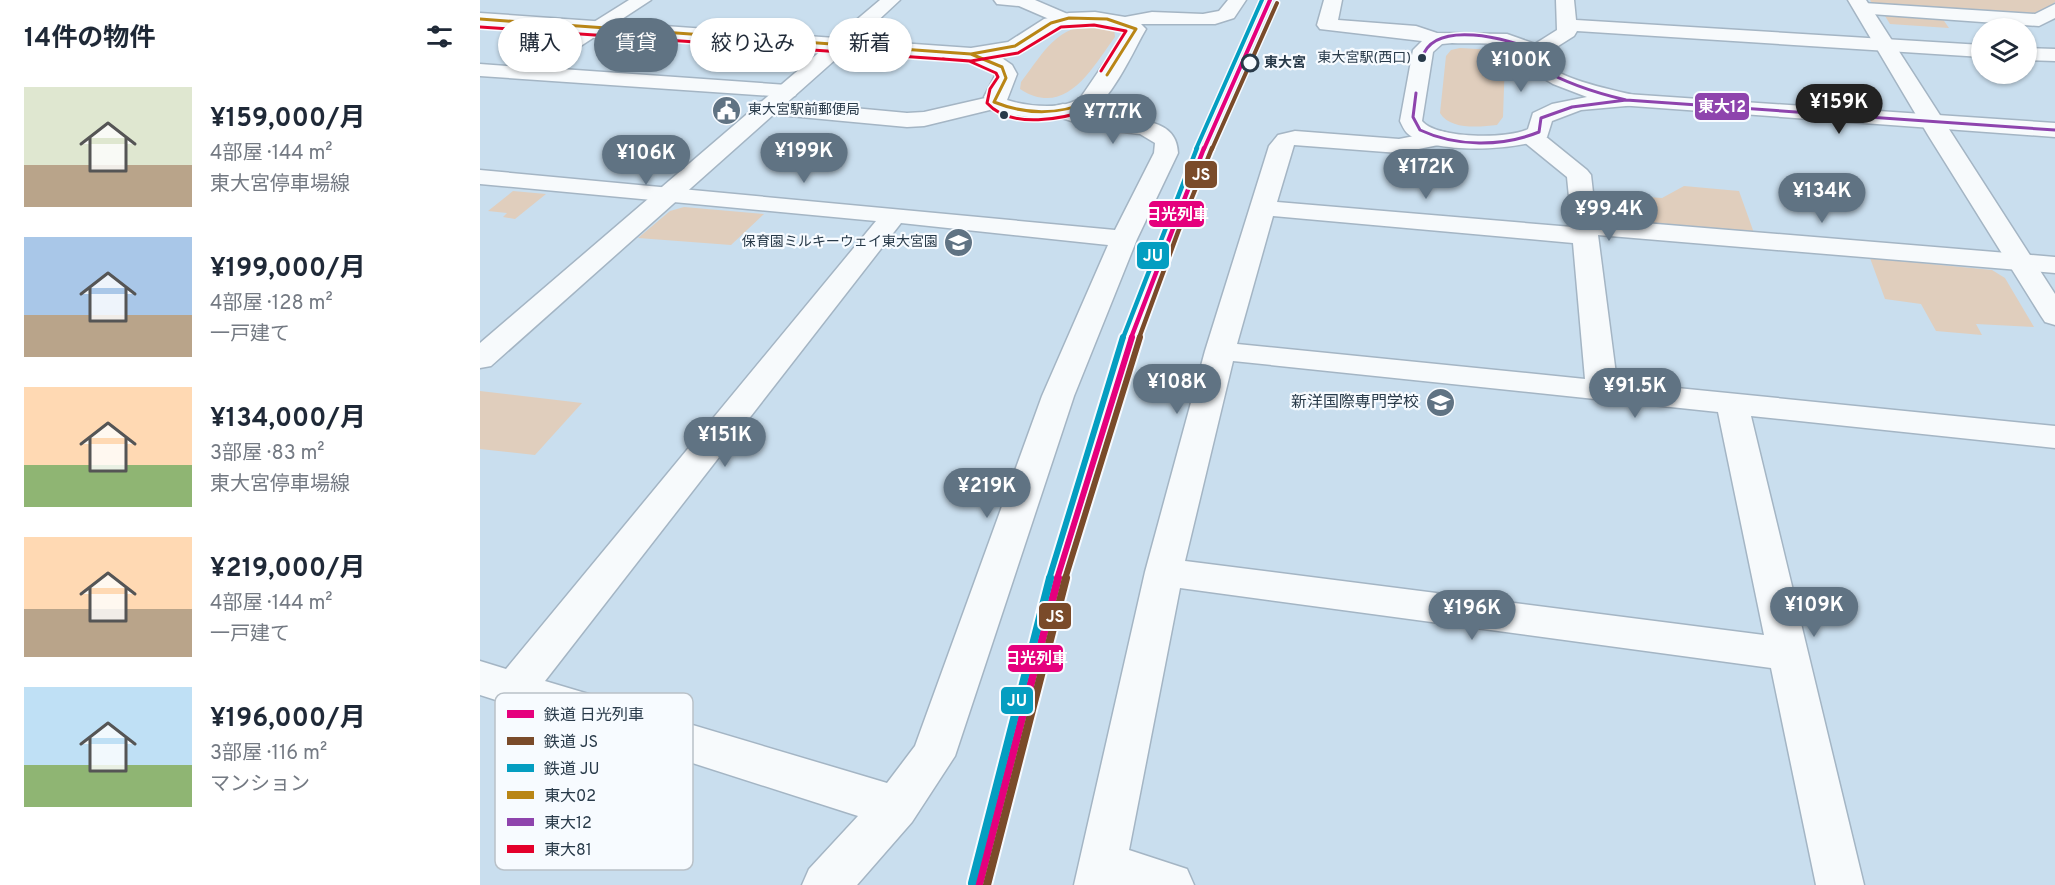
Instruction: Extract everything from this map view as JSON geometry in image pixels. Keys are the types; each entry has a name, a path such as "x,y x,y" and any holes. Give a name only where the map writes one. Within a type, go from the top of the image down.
{"street":[{"path":"614,18 642,0"},
{"path":"870,18 891,0"},
{"path":"1003,0 1022,1 1063,19"},
{"path":"994,102 1006,78 1052,22 1063,19 1095,18 1127,22 1154,17 1217,17 1230,11 1237,0"},
{"path":"1333,0 1327,25 1416,32 1436,39 1452,37 1516,41 1538,59 1554,78 1571,85 1626,99 2055,130"},
{"path":"1564,0 1567,32 1538,59 1537,127 1579,175 1602,391"},
{"path":"1860,5 2050,19"},
{"path":"1860,5 2055,316"},
{"path":"480,19 594,28"},
{"path":"480,70 778,99 907,120 924,119 994,102 1011,108 1063,111 1075,109 1091,101 1134,34 1136,29 1127,22"},
{"path":"1566,25 1971,50"},
{"path":"526,73 594,31"},
{"path":"912,50 970,54 1007,49 1041,33"},
{"path":"678,34 828,44"},
{"path":"1436,39 1424,50 1411,121 1416,129 1440,138"},
{"path":"970,54 1002,67 1006,78"},
{"path":"2037,54 2055,55"},
{"path":"480,359 828,55"},
{"path":"1170,885 1099,875 1164,572 1220,351 1281,146 1286,140 1295,138 1400,146 1440,138 1508,142 1537,127 1560,109 1626,99"},
{"path":"826,885 897,807 933,756 1058,396 1124,239 1168,144 1160,134 1148,129 1102,123 1063,111"},
{"path":"480,177 894,214 1124,239"},
{"path":"1263,208 2055,265"},
{"path":"530,693 498,683 894,214"},
{"path":"1220,351 2055,438"},
{"path":"1732,404 1840,885"},
{"path":"1164,572 1788,654"},
{"path":"693,744 897,807"}],"shaded area":[{"path":"1870,0 2055,0 2055,2 2036,17 1874,7"},
{"path":"1885,16 1942,18 1949,28 1890,24"},
{"path":"1099,24 1114,29 1115,37 1076,86 1064,94 1051,98 1036,97 1020,89 1021,82 1052,42 1072,30"},
{"path":"1460,48 1494,50 1502,53 1505,59 1503,117 1497,125 1474,127 1458,125 1440,113 1446,56 1451,50"},
{"path":"1684,186 1739,191 1754,233 1613,222 1604,216 1601,194 1662,198"},
{"path":"513,191 546,194 515,219 503,217 507,213 488,211"},
{"path":"684,207 764,214 731,245 638,238 670,211"},
{"path":"1870,258 1992,270 2005,278 2034,327 1976,324 1982,335 1936,331 1921,304 1885,299"},
{"path":"480,391 582,403 535,455 480,449"}],"rail line":[{"name":"JU","path":"972,883 1041,609 1080,473 1123,338 1171,209 1262,0"},
{"name":"日光列車","path":"979,885 1038,649 1082,494 1131,339 1158,263 1211,131 1270,0"},
{"name":"JS","path":"987,885 1067,572 1138,341 1191,199 1277,3"}],"transit line":[{"name":"東大02","path":"480,19 971,54 1015,46 1051,23 1069,18 1107,19 1136,29 1107,75"},
{"name":"東大81","path":"480,27 971,61 1018,53 1061,27 1094,25 1126,31 1101,71"},
{"name":"東大12","path":"1422,58 1427,45 1440,38 1484,37 1515,43 1537,51 1540,68 1550,74 1581,88 1626,100 2055,130"},
{"name":"東大02","path":"971,54 1002,67 1006,78 994,102 1005,107 1043,112 1068,109 1091,101"},
{"name":"東大81","path":"943,59 969,61 996,73 998,77 990,89 987,103 994,111 1006,116 1020,119 1054,118 1094,108"},
{"name":"東大12","path":"1416,93 1413,117 1420,130 1432,136 1479,143 1527,137 1539,132 1541,118 1562,110 1626,100"}],"place":[{"name":"東大宮駅(西口)","path":"1422,58"},
{"name":"東大宮","path":"1250,63"},
{"name":"東大宮駅前郵便局","path":"727,110"},
{"name":"保育園ミルキーウェイ東大宮園","path":"959,242"},
{"name":"新洋国際専門学校","path":"1440,403"}]}
